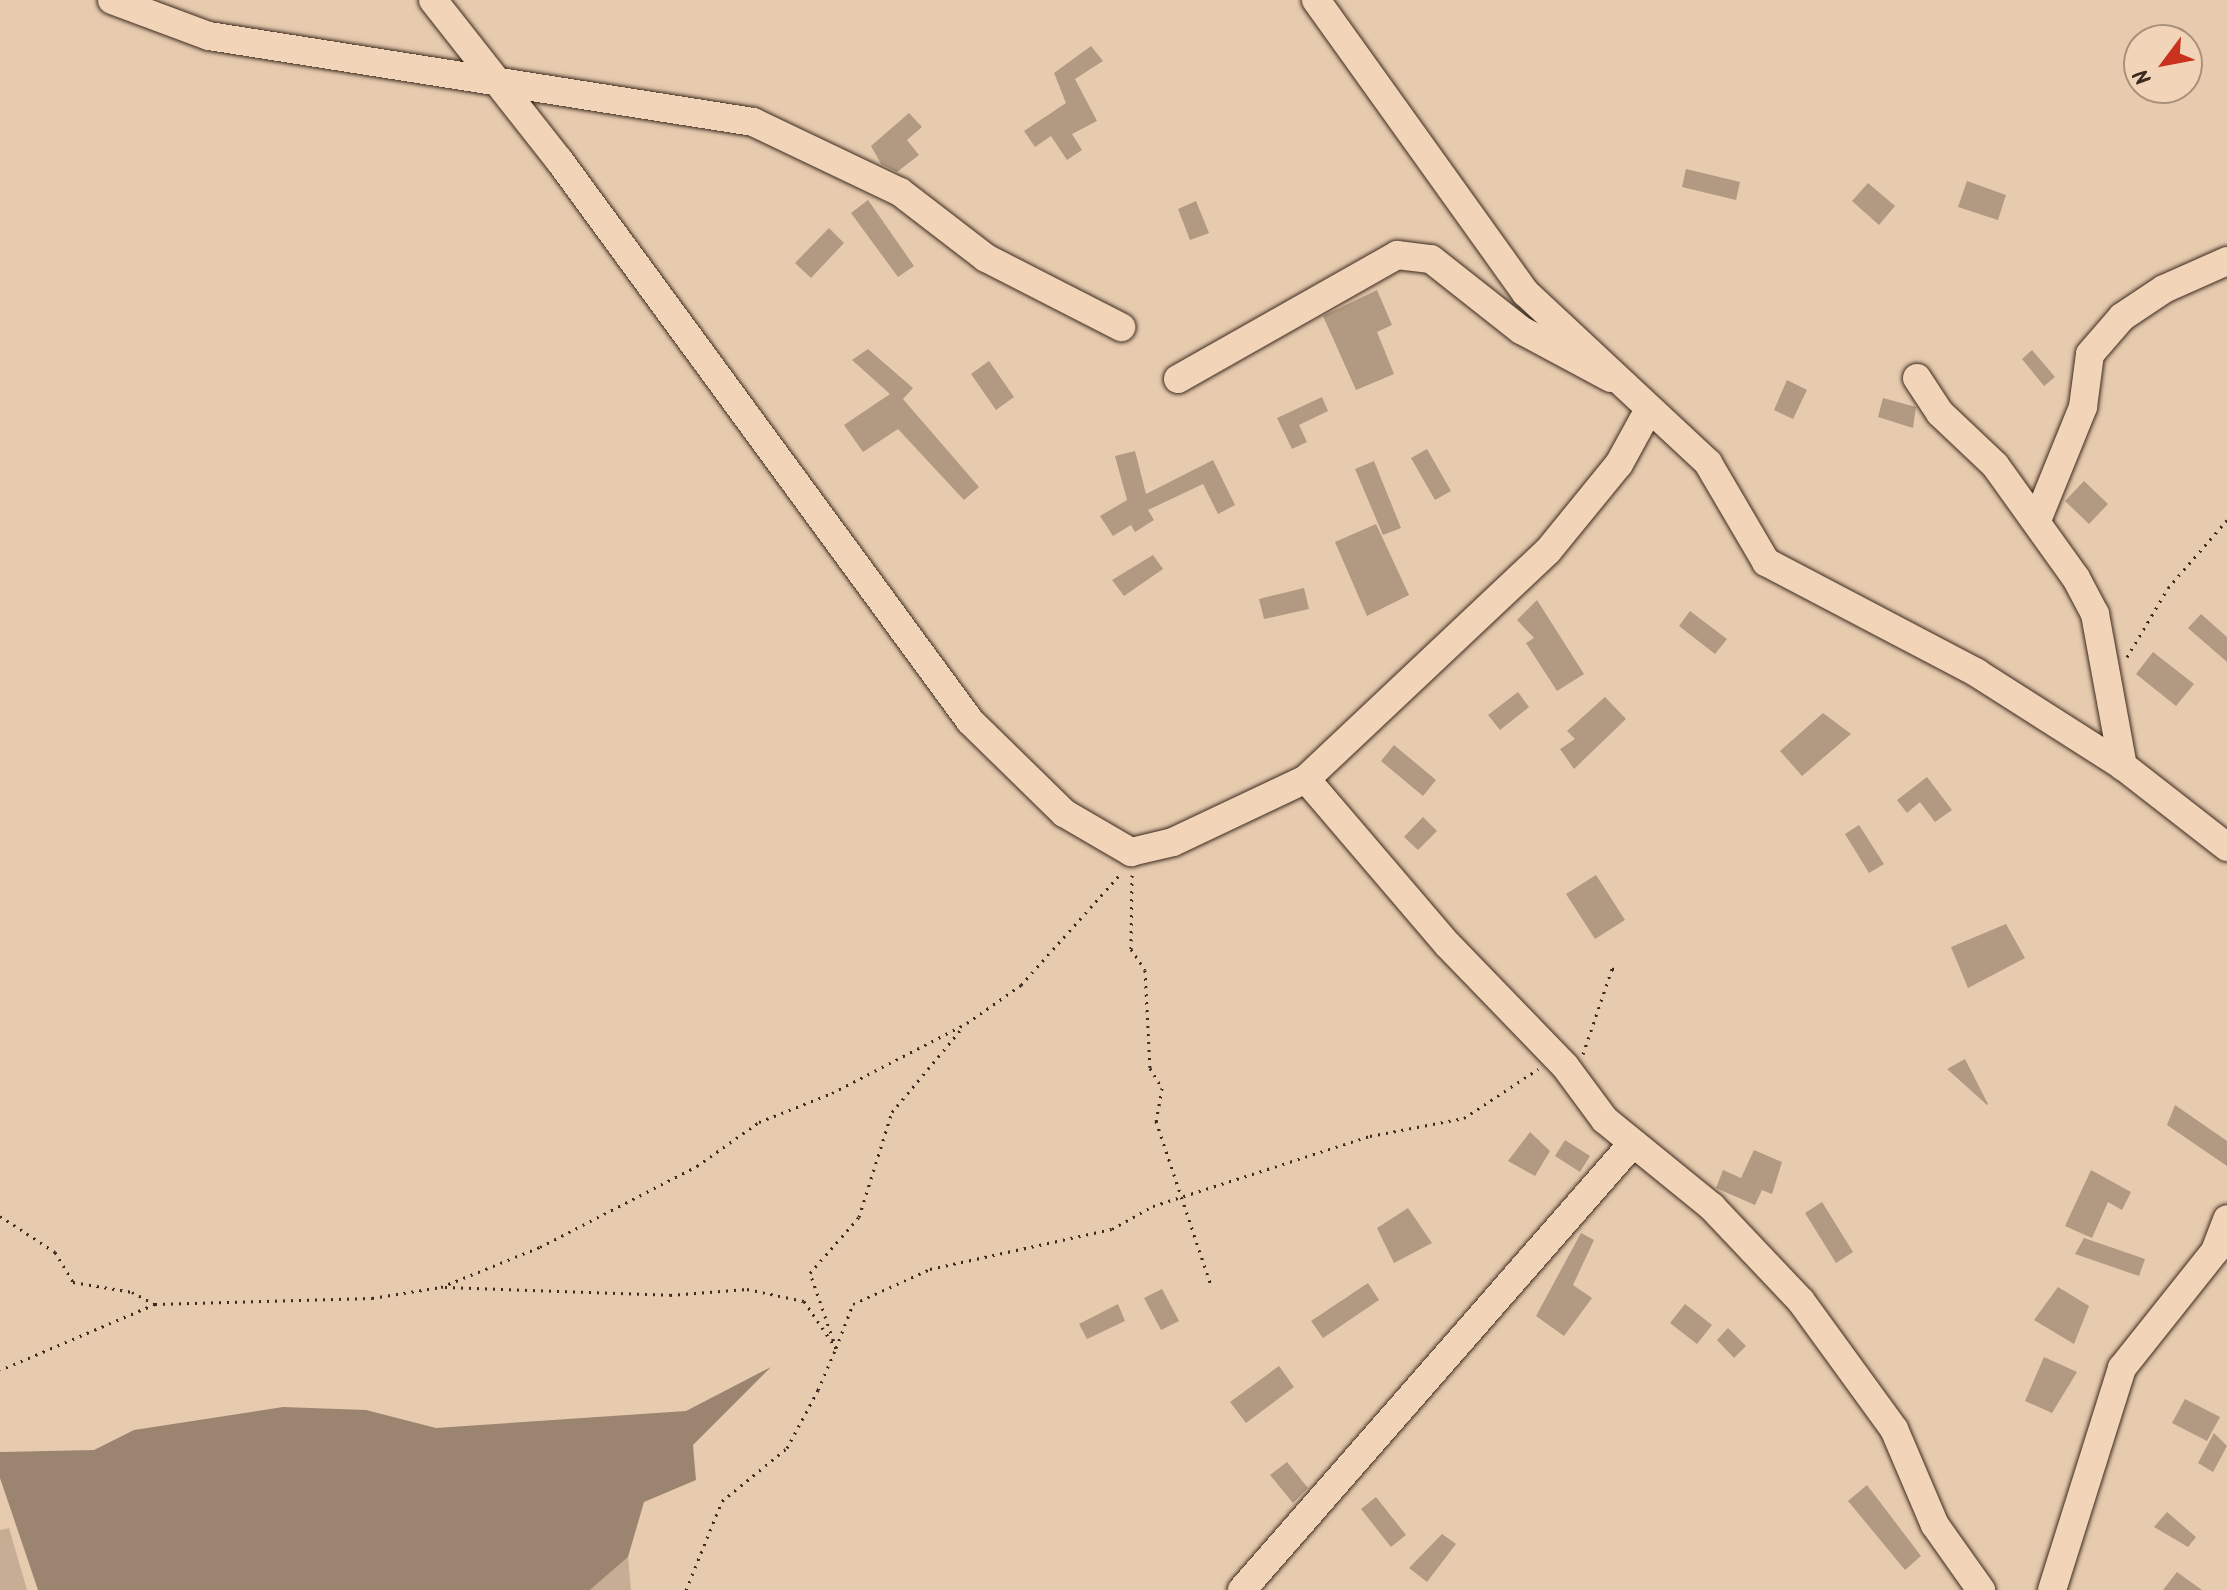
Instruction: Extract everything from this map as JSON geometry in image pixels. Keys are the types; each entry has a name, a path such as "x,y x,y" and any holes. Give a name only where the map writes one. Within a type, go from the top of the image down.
{"street":[{"path":"112,0 209,36 497,84 753,122 900,192 986,258 1121,327"},
{"path":"433,0 970,721 1064,813 1131,852 1173,842 1306,779 1548,551 1619,464 1648,411"},
{"path":"1316,0 1526,293 1648,411 1708,463 1766,562 1782,575 1977,673 2123,766 2227,847"},
{"path":"1178,379 1397,255 1431,259 1521,330 1623,384"},
{"path":"2038,518 2083,407 2090,354 2122,317 2164,289 2227,261"},
{"path":"1917,378 2038,518 2095,614 2111,683 2123,766"},
{"path":"1306,779 1448,945 1565,1066 1605,1120 1712,1207 1801,1301 1894,1429 1935,1525 1981,1590"},
{"path":"1242,1590 1633,1143"},
{"path":"2052,1590 2122,1368 2221,1254 2227,1219"}],"path":[{"path":"2111,683 2168,588 2227,520"},
{"path":"441,1287 540,1247 697,1166 759,1122 832,1093 967,1023 1021,985 1090,903 1114,889 1131,852"},
{"path":"1131,852 1131,949 1145,970 1150,1068 1162,1088 1156,1121 1211,1285"},
{"path":"686,1590 722,1501 787,1448 836,1348 853,1304 930,1269 1112,1229 1182,1199 1370,1136 1464,1118 1539,1068 1577,1068 1612,969 1619,968"},
{"path":"836,1348 810,1273 859,1217 892,1112 967,1023"},
{"path":"0,1216 55,1252 73,1282 132,1292 155,1304"},
{"path":"0,1370 155,1304 372,1298 441,1287 670,1295 747,1289 804,1301 836,1348"}],"shaded area":[{"path":"771,1367 693,1445 696,1480 644,1502 628,1557 590,1590 38,1590 0,1478 0,1452 94,1450 134,1430 283,1407 366,1410 436,1428 686,1411"},
{"path":"9,1528 27,1590 0,1590 0,1530"},
{"path":"628,1557 631,1590 590,1590"}],"building":[{"path":"1091,46 1103,61 1075,79 1097,121 1072,134 1082,150 1067,160 1051,136 1035,147 1024,131 1066,103 1054,73"},
{"path":"909,113 922,127 907,140 919,155 897,172 881,164 871,146"},
{"path":"1686,169 1740,182 1736,200 1682,187"},
{"path":"1967,181 2006,195 1998,220 1958,207"},
{"path":"1868,183 1895,206 1879,225 1852,201"},
{"path":"868,200 914,266 898,277 851,213"},
{"path":"1196,201 1209,233 1190,240 1178,209"},
{"path":"829,228 844,243 811,278 795,263"},
{"path":"1377,290 1392,325 1377,332 1394,374 1356,390 1323,316"},
{"path":"868,349 913,388 903,399 979,487 964,500 898,429 863,452 844,425 890,394 852,360"},
{"path":"2032,350 2055,377 2044,386 2022,359"},
{"path":"989,361 1014,397 996,410 971,374"},
{"path":"1787,380 1807,390 1793,419 1774,410"},
{"path":"1322,397 1328,411 1299,425 1307,442 1292,449 1277,418"},
{"path":"1883,398 1916,407 1913,428 1878,417"},
{"path":"1427,449 1451,491 1435,500 1411,458"},
{"path":"1135,451 1146,494 1213,460 1235,505 1218,514 1203,484 1148,510 1154,520 1135,532 1131,525 1113,536 1100,516 1127,500 1115,456"},
{"path":"1374,461 1401,528 1383,535 1355,469"},
{"path":"2084,481 2108,504 2089,524 2065,501"},
{"path":"1376,524 1409,595 1367,616 1335,542"},
{"path":"1153,555 1163,569 1124,596 1112,580"},
{"path":"1304,588 1309,609 1264,619 1259,599"},
{"path":"1537,600 1584,674 1557,691 1526,643 1534,638 1517,620"},
{"path":"1690,611 1727,639 1715,654 1679,626"},
{"path":"2201,614 2227,637 2227,662 2188,628"},
{"path":"2153,652 2194,684 2176,706 2136,674"},
{"path":"1518,692 1529,707 1500,730 1488,715"},
{"path":"1605,697 1626,719 1574,769 1560,749 1575,739 1567,731"},
{"path":"1823,713 1851,734 1802,776 1780,751"},
{"path":"1394,745 1436,780 1423,796 1381,761"},
{"path":"1927,777 1952,810 1935,822 1920,802 1907,813 1897,800"},
{"path":"1423,817 1437,831 1418,850 1404,837"},
{"path":"1859,825 1884,864 1869,873 1845,834"},
{"path":"1596,875 1625,920 1595,939 1566,894"},
{"path":"2006,924 2025,958 1968,988 1951,947"},
{"path":"1965,1059 1988,1104 1987,1105 1947,1069"},
{"path":"2175,1105 2227,1141 2227,1166 2167,1125"},
{"path":"1530,1132 1550,1151 1535,1176 1508,1161"},
{"path":"1565,1140 1590,1156 1580,1172 1555,1156"},
{"path":"1754,1150 1782,1162 1772,1194 1762,1190 1755,1205 1716,1188 1723,1170 1741,1178"},
{"path":"2091,1170 2131,1192 2122,1210 2108,1202 2092,1238 2065,1226"},
{"path":"1822,1202 1853,1252 1836,1263 1805,1213"},
{"path":"1408,1208 1432,1243 1394,1263 1377,1228"},
{"path":"1581,1233 1594,1240 1573,1285 1592,1298 1564,1336 1536,1316"},
{"path":"2084,1238 2145,1259 2139,1276 2075,1254"},
{"path":"1368,1283 1379,1300 1323,1338 1311,1321"},
{"path":"2058,1287 2089,1306 2074,1344 2034,1320"},
{"path":"1162,1289 1179,1321 1161,1330 1144,1298"},
{"path":"1118,1304 1125,1321 1087,1339 1079,1324"},
{"path":"1685,1304 1712,1325 1697,1344 1670,1323"},
{"path":"1728,1328 1746,1346 1734,1358 1717,1340"},
{"path":"2044,1357 2077,1372 2052,1413 2025,1401"},
{"path":"1279,1366 1294,1387 1246,1423 1230,1402"},
{"path":"2185,1399 2220,1417 2207,1441 2172,1423"},
{"path":"2214,1433 2227,1446 2213,1472 2198,1463"},
{"path":"1287,1462 1308,1488 1293,1503 1270,1475"},
{"path":"1867,1485 1921,1556 1905,1570 1848,1501"},
{"path":"1376,1497 1406,1535 1391,1547 1361,1509"},
{"path":"2167,1512 2196,1537 2188,1547 2154,1527"},
{"path":"1442,1534 1456,1544 1427,1582 1409,1568"},
{"path":"2177,1572 2202,1590 2163,1590"}]}
